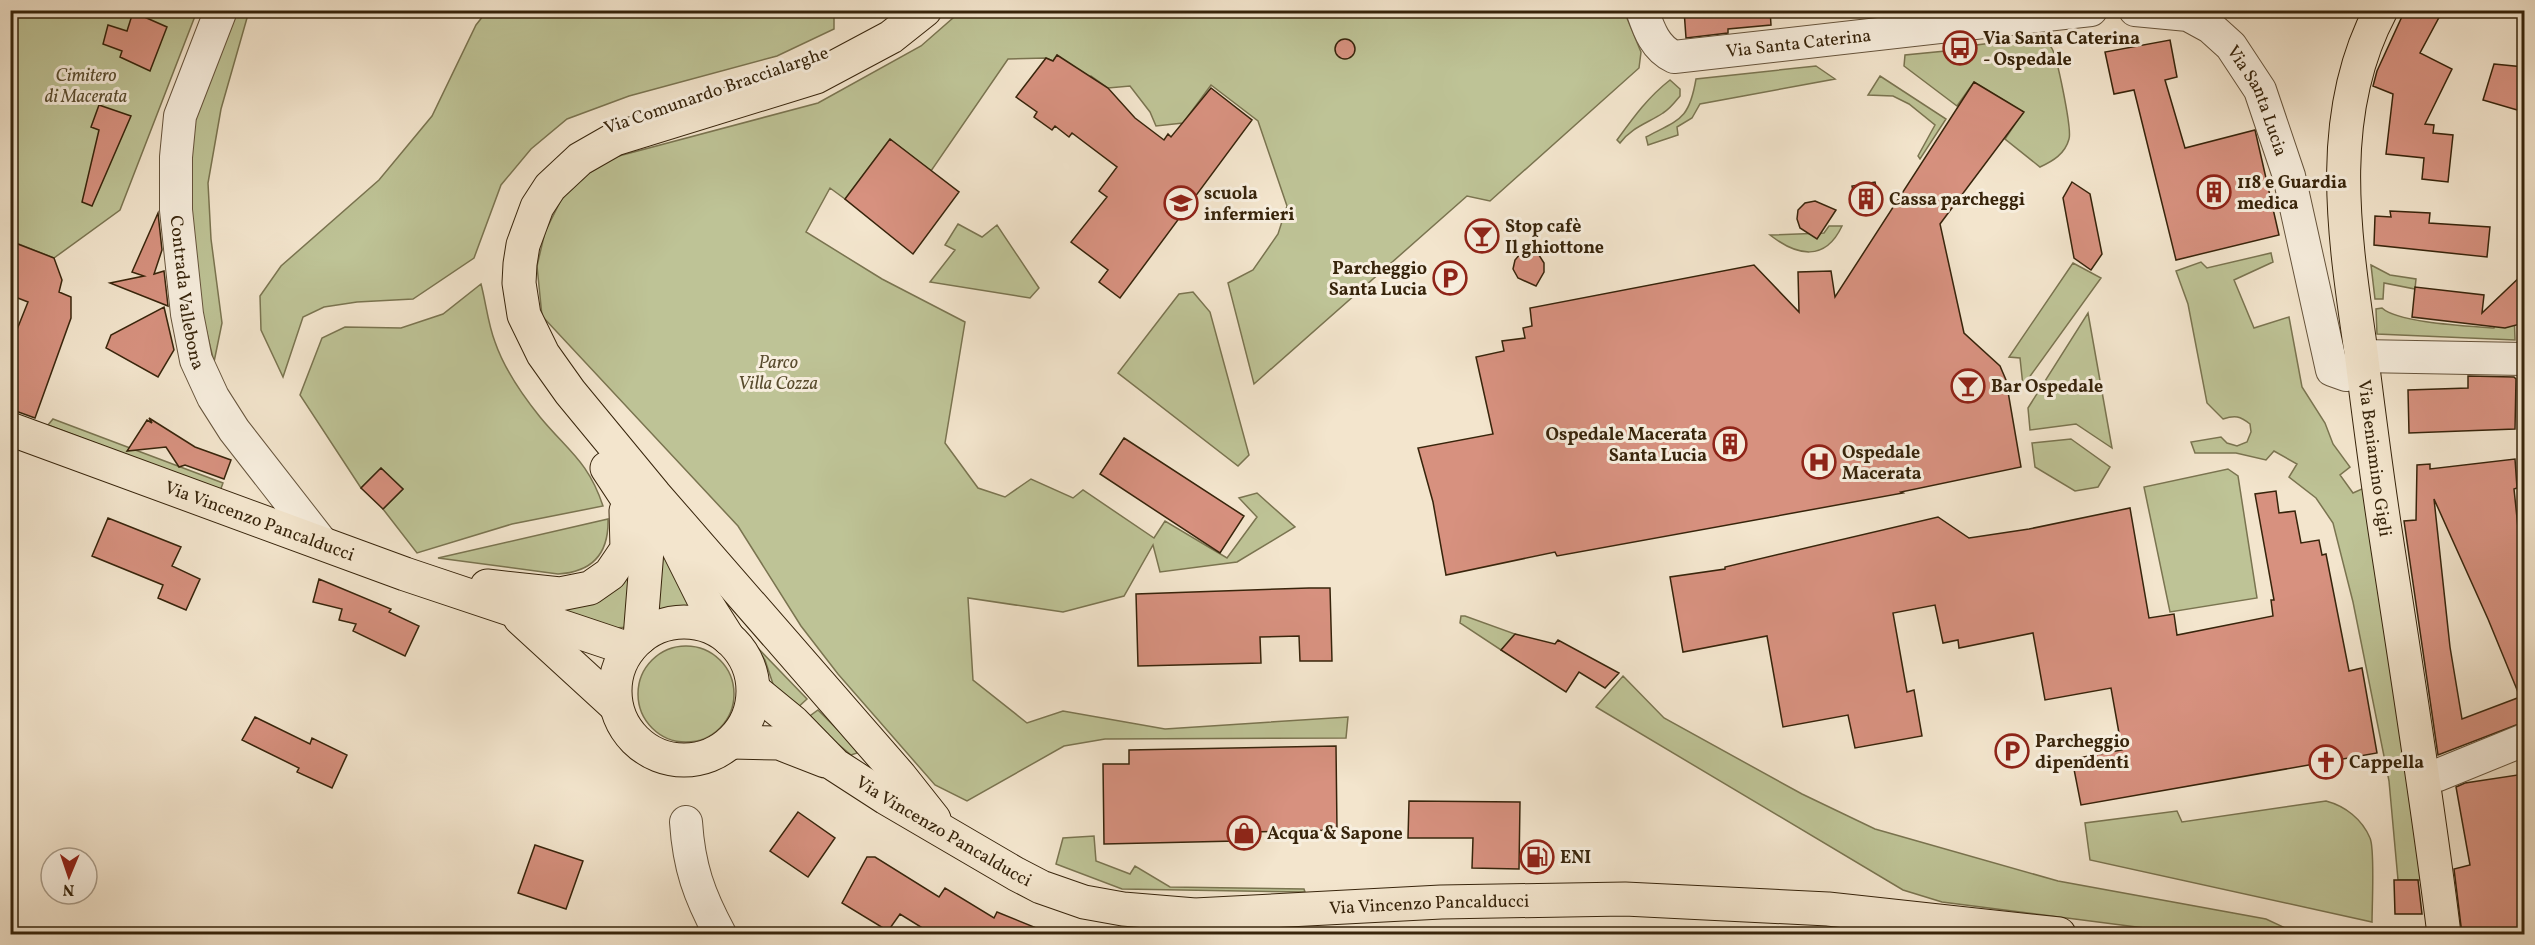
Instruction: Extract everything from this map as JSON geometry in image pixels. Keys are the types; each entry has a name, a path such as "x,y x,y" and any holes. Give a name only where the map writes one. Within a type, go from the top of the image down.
{"main road":[{"name":"Via Comunardo Braccialarghe","path":"572,153 578,138 612,123 808,63 853,41 897,10"},
{"name":"Via Comunardo Braccialarghe","path":"572,153 816,77 891,38 925,10"},
{"name":"Via Beniamino Gigli","path":"2381,10 2359,62 2346,127 2342,203 2350,279 2423,777 2441,926"},
{"path":"572,153 535,178 510,223 503,267 503,290 515,317 570,392 655,495 900,776 944,832"},
{"path":"515,317 518,349 547,396 622,487 642,520 647,550 635,644"},
{"name":"Via Vincenzo Pancalducci","path":"10,429 509,609 635,644"},
{"path":"405,573 508,590 560,594 590,588 610,574 627,549 628,524 622,487"},
{"name":"Via Vincenzo Pancalducci","path":"655,495 674,541 703,598 729,639 742,653 750,671 753,690 751,709 744,727 732,742 707,757 688,760 669,759 652,752 636,741 624,726 616,706 615,686 619,667 635,644 657,628 676,623 695,623 713,628 729,639"},
{"name":"Via Vincenzo Pancalducci","path":"509,609 616,706"},
{"name":"Via Vincenzo Pancalducci","path":"753,690 793,722 835,765"},
{"name":"Via Vincenzo Pancalducci","path":"732,742 779,743 835,765 886,798 1041,887 1084,903 1123,909 1195,915 1441,902 1625,899 1828,909 1963,929 2059,934"}],"street":[{"name":"Contrada Vallebona","path":"221,10 180,116 176,157 176,210 187,314 196,360 213,397 234,430 322,543"},
{"name":"Via Santa Caterina","path":"1642,10 1652,36 1664,52 1674,57 1869,36 2008,16 2091,10"},
{"name":"Via Santa Lucia","path":"2135,10 2188,15 2210,27 2231,46 2260,90 2289,176 2332,370 2346,375 2362,364"},
{"path":"2362,364 2524,359"},
{"path":"2423,777 2438,775 2524,740"},
{"path":"686,822 691,866 708,913 720,934"}],"green space":[{"name":"Cimitero di Macerata","path":"10,11 197,11 120,210 54,258 11,241"},
{"path":"231,11 249,11 221,109 208,183 211,239 222,323 214,362 194,281 189,189 190,126"},
{"path":"487,11 834,11 834,29 777,56 629,96 567,119 531,149 501,185 474,258 413,299 357,302 324,307 303,317 283,377 261,330 260,296 281,266 379,180 432,116 476,25"},
{"name":"Parco Villa Cozza","path":"961,11 1624,11 1641,52 1639,68 1490,201 1467,196 1254,384 1228,283 1253,270 1278,234 1287,206 1258,121 1211,85 1183,123 1156,126 1150,112 1130,86 1108,88 1091,76 1089,79 1057,55 1053,61 1046,58 1008,59 931,171 890,139 845,199 830,188 806,232 882,279 965,322 945,443 978,488 1005,497 1031,479 1073,498 1083,490 1154,538 1165,521 1227,558 1257,517 1239,498 1257,493 1295,527 1237,562 1160,572 1153,545 1124,596 1063,612 968,598 973,680 1027,723 1063,711 1165,729 1348,717 1346,738 1105,739 1064,746 967,801 935,785 838,674 801,626 738,526 542,316 537,266 545,232 561,200 579,179 615,157 818,103 921,46"},
{"path":"2025,39 2043,41 2051,47 2060,77 2068,122 2069,139 2065,149 2040,167 2005,139 2023,112 1974,82 1957,106 1904,66 1905,55 1966,49 1968,46"},
{"path":"1816,66 1835,79 1700,104 1692,118 1677,127 1678,135 1648,145 1646,137 1675,122 1686,111 1696,79"},
{"path":"1880,76 1946,119 1920,159 1918,156 1935,125 1909,104 1893,96 1868,95"},
{"path":"1670,80 1680,89 1680,96 1666,111 1635,129 1620,143 1617,140 1635,116"},
{"path":"958,224 982,237 997,225 1039,288 1030,298 930,282 955,250 945,245"},
{"path":"1829,226 1842,226 1827,246 1810,252 1790,248 1770,235 1824,233"},
{"path":"2271,253 2273,262 2234,280 2254,328 2289,317 2302,387 2325,423 2333,444 2350,467 2340,475 2353,493 2364,488 2423,880 2398,880 2389,781 2353,602 2333,523 2316,498 2289,477 2297,464 2274,451 2266,460 2236,453 2195,453 2191,442 2221,437 2227,443 2237,446 2247,442 2251,432 2250,424 2246,421 2237,417 2223,419 2207,403 2188,304 2176,271 2201,262 2207,268"},
{"path":"2073,263 2101,278 2023,386 2020,358 2009,357"},
{"path":"2371,265 2390,275 2416,279 2415,289 2384,283 2383,299 2375,299"},
{"path":"481,284 493,335 509,372 540,417 584,467 603,506 512,524 417,553 383,509 403,489 381,468 361,488 300,395 322,338 345,327 401,328 443,314"},
{"path":"1193,292 1210,312 1249,455 1238,466 1118,373 1179,294"},
{"path":"2382,308 2390,313 2418,320 2494,328 2497,311 2514,311 2515,340 2377,334 2376,309"},
{"path":"2088,313 2112,448 2076,424 2030,430 2028,408"},
{"path":"53,419 223,483 220,491 48,425"},
{"path":"2071,439 2110,467 2098,487 2075,491 2035,467 2032,443"},
{"path":"2228,469 2238,476 2257,598 2170,612 2144,487"},
{"path":"608,519 608,531 602,551 589,565 570,572 558,574 438,558"},
{"path":"652,522 697,613 677,612 651,617"},
{"path":"630,561 631,627 614,628 555,609"},
{"path":"1461,616 1515,634 1501,650 1460,623"},
{"path":"753,643 807,699 795,710 774,687 765,660"},
{"path":"686,646 704,650 720,660 730,676 734,694 730,712 720,728 704,738 686,742 668,738 652,728 642,712 638,694 642,676 652,660 668,650"},
{"path":"1623,676 1664,718 1802,794 1875,829 2058,881 2266,919 2294,932 2311,934 2191,934 1942,902 1903,890 1596,707"},
{"path":"818,710 855,747 857,753 851,755 807,718"},
{"path":"2326,801 2352,814 2370,838 2373,865 2372,922 2090,860 2085,823 2177,811 2182,822"},
{"path":"1094,836 1096,861 1130,874 1135,866 1170,887 1304,889 1305,892 1122,889 1056,864 1063,838"}],"building":[{"path":"1684,10 1770,10 1771,25 1728,29 1728,33 1686,38"},
{"path":"2405,10 2443,10 2420,53 2452,69 2425,124 2434,125 2433,133 2453,135 2448,182 2422,179 2424,158 2386,154 2393,94 2373,86 2377,71"},
{"path":"133,12 167,27 150,71 120,57 122,51 103,44 108,25 127,31"},
{"path":"1341,39 1349,39 1355,45 1355,53 1349,59 1341,59 1335,53 1335,45"},
{"name":"118 e Guardia medica","path":"2170,40 2177,77 2165,80 2185,148 2255,130 2279,235 2176,260 2134,90 2114,94 2105,52"},
{"path":"1057,55 1108,88 1135,118 1164,140 1168,134 1171,137 1211,88 1252,120 1120,298 1099,282 1108,270 1071,242 1107,197 1099,191 1117,167 1072,133 1069,137 1055,126 1052,130 1034,117 1037,112 1016,97 1046,58 1053,61"},
{"path":"2494,64 2524,67 2524,112 2483,100"},
{"name":"Ospedale Macerata Santa Lucia","path":"1974,82 2024,112 1940,224 1964,333 2000,366 2006,380 2021,467 1901,492 1903,493 1557,556 1555,552 1446,575 1433,502 1418,448 1493,434 1476,357 1504,351 1502,341 1525,338 1523,328 1532,326 1530,308 1754,265 1799,312 1798,272 1831,271 1835,297"},
{"path":"99,105 131,116 92,206 82,202 99,130 91,127"},
{"path":"890,139 959,192 913,254 845,199"},
{"path":"1875,182 1879,205 1857,210 1852,186"},
{"path":"2072,182 2090,194 2102,254 2091,270 2074,258 2063,198"},
{"path":"1815,201 1836,210 1817,239 1800,228 1797,219 1798,210 1805,203"},
{"path":"2390,211 2430,213 2429,223 2490,227 2487,257 2374,245 2375,216 2391,217"},
{"path":"158,213 162,250 154,274 164,271 168,306 110,283 144,276 132,272"},
{"path":"10,241 54,258 62,280 59,292 71,297 71,318 35,418 10,409 10,347 28,302 10,295"},
{"path":"1530,251 1539,255 1544,263 1544,272 1536,286 1518,278 1513,269 1515,260 1521,253"},
{"path":"2524,273 2524,323 2505,328 2412,317 2415,287 2484,295 2482,313"},
{"path":"164,307 174,350 158,377 106,348 111,335"},
{"path":"2468,376 2514,377 2516,379 2515,429 2409,433 2408,390 2468,388"},
{"path":"149,418 195,447 231,460 224,479 185,465 179,467 166,447 127,451 147,420 152,423"},
{"path":"1124,438 1244,516 1220,553 1100,474"},
{"path":"2515,459 2517,488 2514,489 2524,572 2524,722 2438,755 2404,521 2416,520 2417,465 2430,464 2430,469","holes":["2434,499 2520,697 2462,719 2450,647"]},
{"path":"381,468 403,489 383,509 361,488"},
{"path":"2276,491 2279,513 2295,511 2301,543 2319,540 2322,555 2326,554 2349,671 2362,668 2377,753 2081,805 2072,759 2122,750 2111,688 2045,700 2033,633 1959,648 1958,640 1943,643 1935,605 1893,613 1907,692 1914,690 1922,736 1855,748 1848,715 1783,727 1767,636 1683,652 1670,577 1725,569 1725,567 1938,517 1969,538 2029,529 2130,508 2149,618 2174,614 2177,635 2273,616 2271,600 2274,600 2255,494"},
{"path":"108,518 181,547 172,566 200,579 186,610 158,598 163,585 92,556"},
{"path":"319,579 391,609 389,612 419,626 405,656 353,631 356,624 339,620 342,609 313,602"},
{"path":"1330,588 1332,661 1300,661 1299,636 1260,637 1261,663 1138,666 1136,594"},
{"path":"1515,634 1555,644 1558,640 1619,673 1605,688 1579,672 1566,692 1501,650"},
{"path":"255,717 310,744 312,738 347,755 332,788 297,772 299,768 242,740"},
{"path":"1336,746 1337,830 1251,832 1251,834 1237,835 1237,841 1104,844 1103,764 1129,764 1129,750"},
{"path":"2524,774 2524,934 2462,934 2454,869 2470,865 2456,787 2465,783"},
{"path":"1409,801 1520,802 1519,869 1472,868 1473,838 1408,838"},
{"path":"798,812 835,838 808,877 770,851"},
{"path":"535,845 583,861 566,909 518,893"},
{"path":"867,857 875,857 939,897 945,888 994,918 997,912 1051,934 932,934 900,914 888,931 842,903"},
{"path":"2394,880 2418,880 2422,914 2395,914"}],"place":[{"name":"Via Santa Caterina - Ospedale","path":"1960,48"},
{"name":"118 e Guardia medica","path":"2214,192"},
{"name":"Cassa parcheggi","path":"1866,199"},
{"name":"scuola infermieri","path":"1181,203"},
{"name":"Stop cafè Il ghiottone","path":"1482,236"},
{"name":"Parcheggio Santa Lucia","path":"1450,278"},
{"name":"Bar Ospedale","path":"1968,386"},
{"name":"Ospedale Macerata Santa Lucia","path":"1730,444"},
{"name":"Ospedale Macerata","path":"1819,462"},
{"name":"Parcheggio dipendenti","path":"2012,751"},
{"name":"Cappella","path":"2326,762"},
{"name":"Acqua & Sapone","path":"1244,833"},
{"name":"ENI","path":"1537,857"}]}
